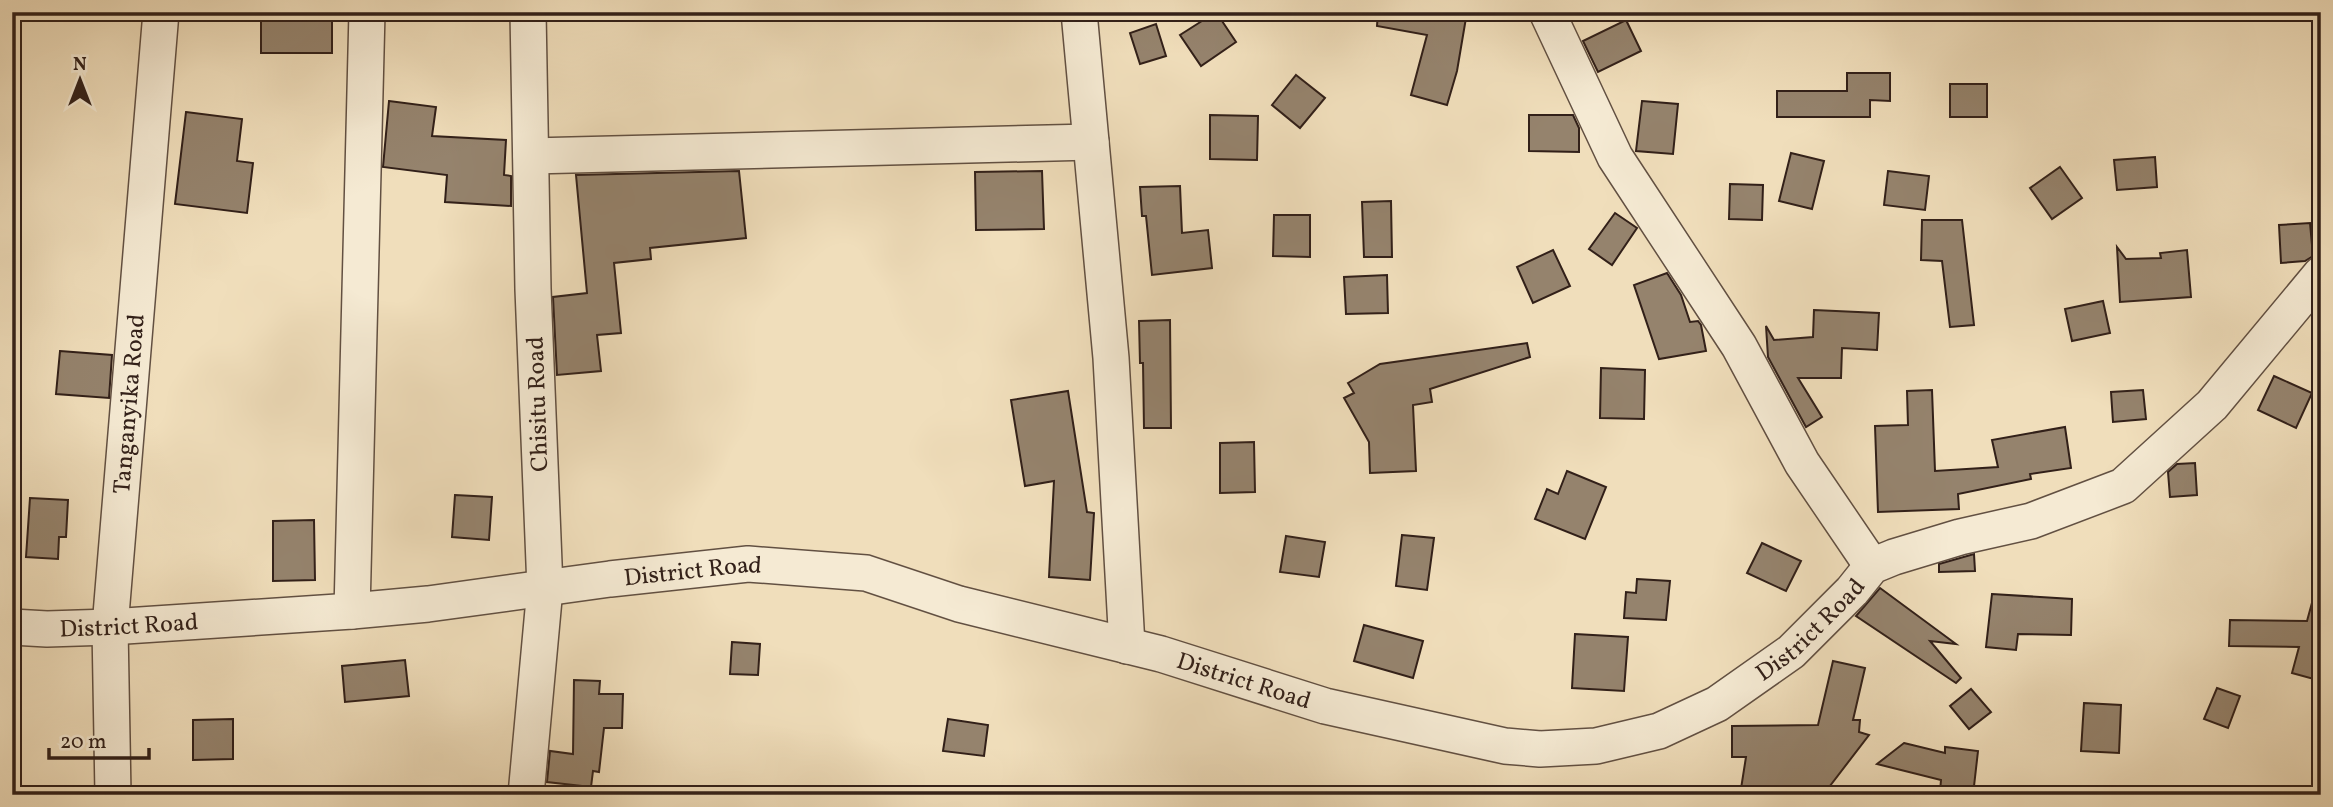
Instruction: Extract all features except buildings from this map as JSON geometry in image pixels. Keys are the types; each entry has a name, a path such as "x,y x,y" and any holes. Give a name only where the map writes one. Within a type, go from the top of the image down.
{"street":[{"name":"Tanganyika Road","path":"113,795 110,627 161,12"},
{"path":"352,611 367,12"},
{"name":"Chisitu Road","path":"526,795 544,588 533,289 528,12"},
{"path":"1079,12 1111,358 1127,646"},
{"path":"1546,12 1615,157 1739,346 1802,463 1872,566"},
{"path":"530,156 1091,142"},
{"name":"District Road","path":"12,627 110,627 352,611 748,564 866,573 959,604 1161,654 1325,706 1506,746 1540,749 1596,747 1659,731 1717,704 1791,652 1852,591 1872,566 1894,556 1960,537 2031,521 2123,486 2212,405 2321,274"}]}
